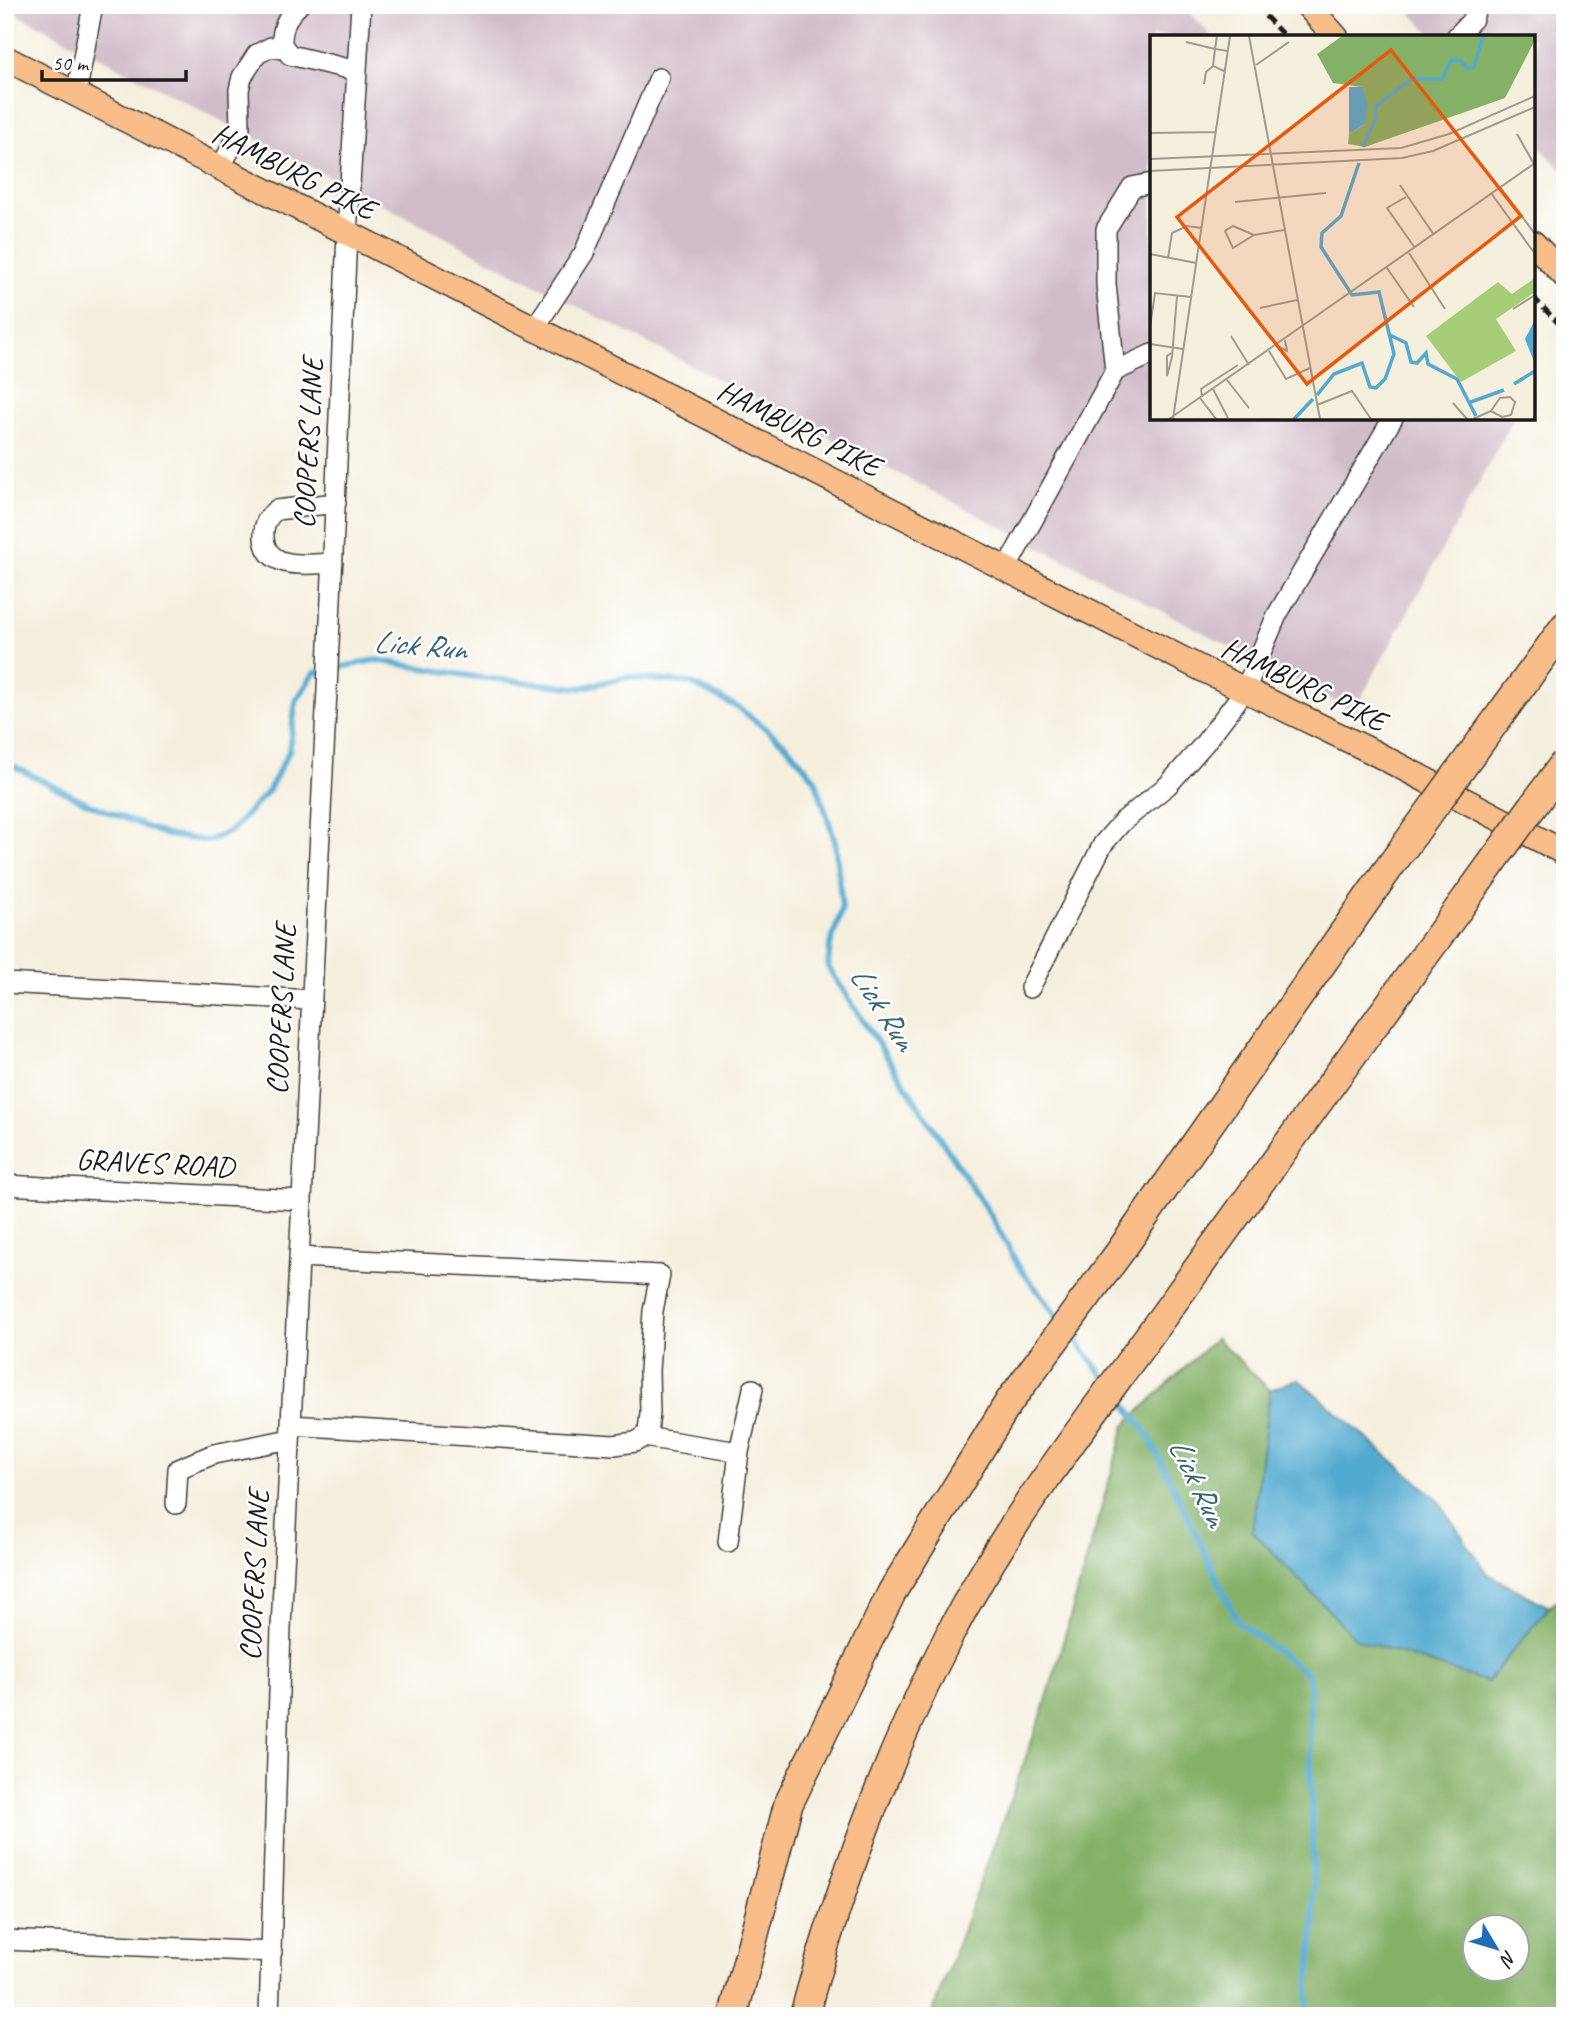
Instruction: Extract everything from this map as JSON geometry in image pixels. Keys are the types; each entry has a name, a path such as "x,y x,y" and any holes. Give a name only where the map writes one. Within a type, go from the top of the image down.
{"highway":[{"path":"733,2016 788,1805 892,1592 1009,1402 1119,1253 1386,872 1565,626"},
{"path":"804,2016 858,1843 906,1728 951,1632 1000,1548 1073,1440 1565,762"}],"main road":[{"path":"1307,5 1334,35"},
{"name":"HAMBURG PIKE","path":"5,58 1006,569 1367,749 1565,853"},
{"path":"1535,245 1565,276"}],"street":[{"path":"76,95 93,5"},
{"path":"299,5 292,11 282,32 282,45 290,55 357,71"},
{"name":"COOPERS LANE","path":"269,2016 281,1628 347,234 361,5"},
{"path":"1458,35 1473,19 1476,5"},
{"path":"220,169 240,127 239,90 242,77 257,54 271,47 285,49"},
{"path":"534,329 584,253 659,78"},
{"path":"1006,569 1115,371 1106,284 1106,229 1132,187 1150,183"},
{"path":"1115,371 1150,355"},
{"path":"1031,988 1103,844 1122,822 1168,785 1204,744 1245,690 1277,614 1392,420"},
{"path":"333,563 290,563 275,559 265,548 263,528 269,516 276,510 335,503"},
{"path":"5,983 311,1000"},
{"name":"GRAVES ROAD","path":"5,1185 301,1200"},
{"path":"176,1504 178,1469 214,1454 291,1432 614,1445 635,1442 648,1432 653,1311 660,1275 299,1257"},
{"path":"728,1542 739,1452 753,1390"},
{"path":"644,1437 739,1452"},
{"path":"5,1940 272,1952"}],"shaded area":[{"path":"5,5 1183,5 1210,35 1150,35 1150,420 1513,420 1354,711 5,8"},
{"path":"1403,5 1565,5 1565,173 1535,142 1535,35 1432,35"}],"green space":[{"path":"1216,1338 1270,1390 1253,1531 1487,1682 1549,1607 1565,1594 1565,2016 931,2016 1045,1705 1125,1425"}],"water":[{"path":"1298,1379 1436,1498 1488,1574 1549,1607 1487,1682 1356,1639 1252,1531 1270,1390"}],"waterway":[{"name":"Lick Run","path":"5,762 87,803 166,835 208,841 231,831 269,790 289,751 296,701 314,673 375,660 477,677 580,688 627,677 691,683 739,708 786,745 815,779 835,841 842,909 830,946 828,967 991,1216 1019,1267 1061,1321"},
{"name":"Lick Run","path":"1070,1333 1106,1379"},
{"name":"Lick Run","path":"1117,1394 1148,1434 1238,1622 1309,1675 1314,1926 1307,2007 1300,2016"}],"railway":[{"path":"1255,5 1283,35"},
{"path":"1535,299 1565,330"}]}
